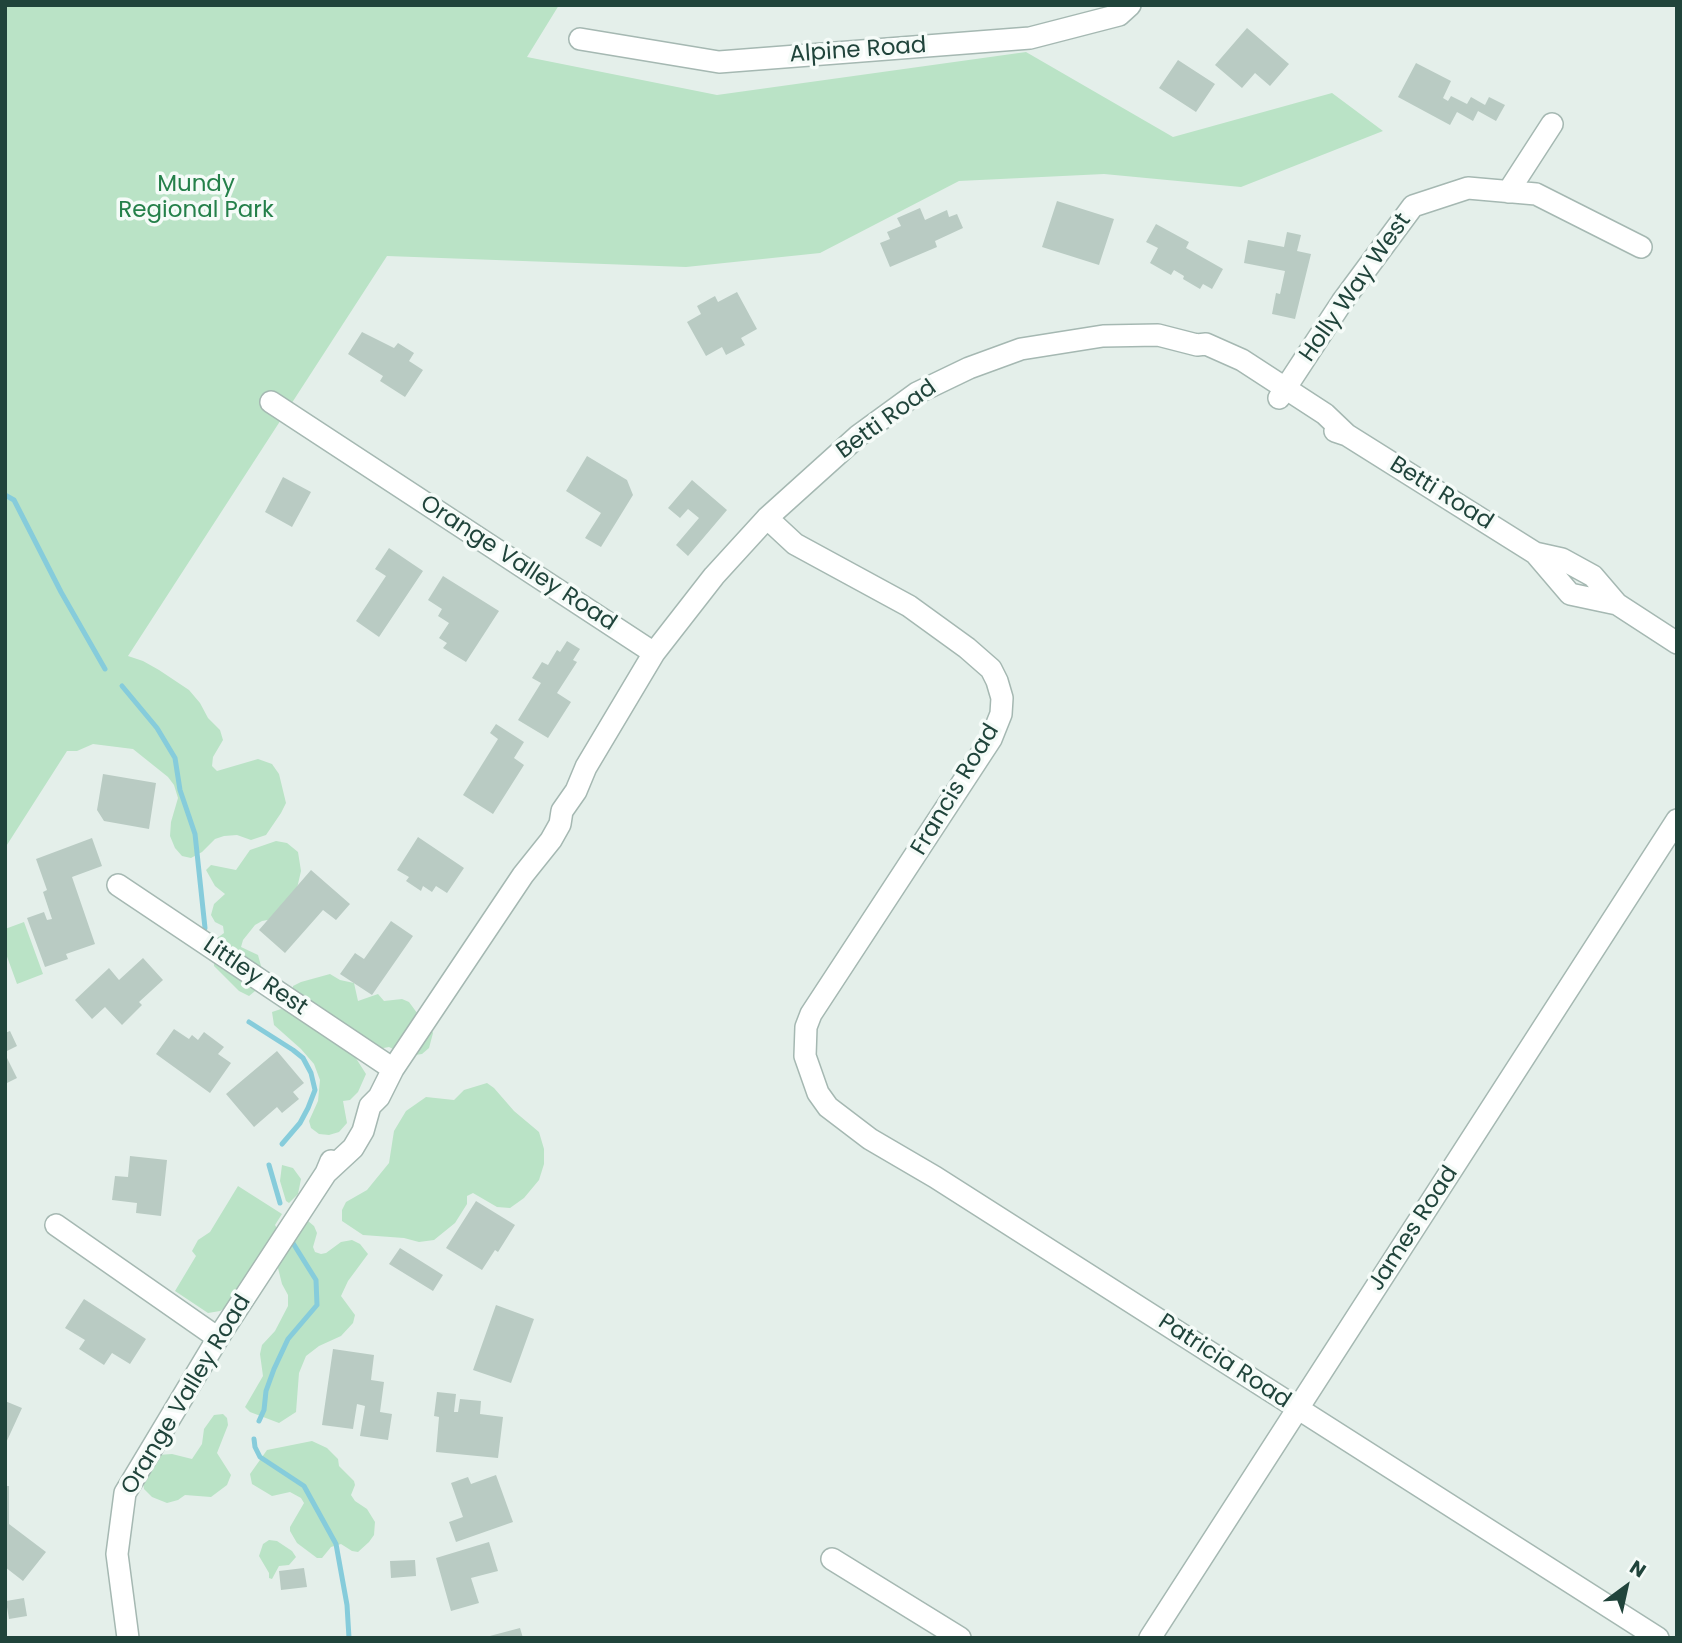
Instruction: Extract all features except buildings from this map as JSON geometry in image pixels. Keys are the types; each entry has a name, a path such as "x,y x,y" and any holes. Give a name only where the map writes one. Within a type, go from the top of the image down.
{"street":[{"name":"Alpine Road","path":"580,39 719,62 1030,38 1119,16 1130,5"},
{"path":"1508,192 1552,124"},
{"name":"Holly Way West","path":"1283,393 1342,302 1413,206 1468,188 1536,194 1641,247"},
{"name":"Betti Road","path":"654,653 714,576 766,519 858,436 917,393 969,368 1021,349 1103,336 1158,335 1197,345 1283,393 1317,424 1347,435 1535,554 1562,559 1593,576 1617,604 1677,643"},
{"name":"Orange Valley Road","path":"128,1638 117,1555 125,1493 218,1338 326,1173 332,1156 351,1132 358,1108 389,1076 523,874 563,790 586,767 654,653 271,402"},
{"name":"Francis Road","path":"766,519 795,544 909,606 967,648 991,669 1002,698 1001,714 991,739 811,1014 805,1041 808,1069"},
{"name":"James Road","path":"1150,1638 1677,820"},
{"name":"Littley Rest","path":"118,885 389,1076"},
{"name":"Patricia Road","path":"808,1069 818,1093 828,1107 846,1122 1658,1638"},
{"path":"56,1225 218,1338"},
{"path":"832,1559 960,1638"}],"green space":[{"name":"Mundy Regional Park","path":"5,5 559,5 527,57 717,95 1026,52 1173,137 1332,93 1383,131 1241,187 1104,174 959,181 820,253 686,267 387,256 128,656 159,670 189,690 200,703 208,718 220,730 223,740 213,757 212,766 217,771 258,759 272,764 279,774 286,803 281,813 266,835 251,840 237,835 224,836 215,839 202,852 191,858 182,856 170,836 178,798 168,777 133,749 93,744 77,751 67,751 5,848"},
{"path":"276,841 287,843 298,852 301,871 295,897 273,919 255,925 243,940 241,947 258,955 264,977 260,987 249,996 239,991 214,966 213,941 224,933 223,926 215,922 211,915 214,904 225,894 215,886 206,870 211,865 236,870 250,850"},
{"path":"24,922 43,974 17,984 5,951 5,929"},
{"path":"330,974 340,980 354,983 358,1001 378,994 384,1001 402,999 409,1002 430,1026 433,1033 429,1048 422,1054 408,1056 389,1047 378,1049 293,992 293,986 301,982"},
{"path":"281,1009 352,1052 366,1074 358,1092 350,1100 343,1101 347,1123 339,1132 319,1134 311,1128 309,1121 318,1101 320,1080 314,1064 274,1025 272,1012"},
{"path":"487,1083 539,1132 544,1149 544,1164 539,1180 524,1198 510,1208 497,1207 473,1193 467,1196 467,1204 455,1223 434,1240 419,1242 404,1238 363,1235 342,1221 342,1210 346,1202 367,1190 389,1163 394,1131 406,1111 426,1097 454,1100 464,1090"},
{"path":"282,1165 293,1168 301,1179 298,1194 289,1203 280,1181"},
{"path":"238,1186 282,1214 275,1225 279,1232 228,1306 208,1313 175,1291 196,1256 192,1251 198,1240 210,1232"},
{"path":"303,1220 314,1226 317,1233 313,1247 315,1252 326,1253 341,1242 352,1240 360,1244 368,1254 348,1281 341,1296 355,1315 353,1323 341,1336 319,1346 306,1356 299,1373 296,1412 279,1423 250,1412 245,1407 263,1376 260,1354 262,1345 275,1331 288,1306 288,1295 278,1268 279,1259"},
{"path":"223,1414 228,1425 217,1453 231,1475 227,1485 211,1497 185,1495 167,1503 152,1497 144,1489 143,1483 158,1455 172,1454 192,1459 202,1444 204,1429 214,1415"},
{"path":"312,1441 327,1448 338,1459 339,1466 354,1481 351,1495 367,1509 375,1522 374,1535 358,1552 341,1544 331,1547 322,1558 317,1558 297,1543 290,1531 304,1503 301,1498 290,1492 272,1496 252,1484 250,1474 267,1450"},
{"path":"269,1540 277,1541 296,1557 289,1565 279,1566 272,1579 269,1578 259,1556 263,1544"}],"waterway":[{"path":"5,495 14,500 61,592 105,669"},
{"path":"122,686 157,728 175,758 180,790 195,834 205,928"},
{"path":"249,1022 303,1058 311,1073 315,1090 308,1108 300,1123 282,1144"},
{"path":"269,1165 280,1203"},
{"path":"259,1421 264,1410 266,1391 288,1339 317,1305 316,1280 291,1240"},
{"path":"254,1439 260,1457 304,1486 336,1544 347,1605 349,1638"}]}
